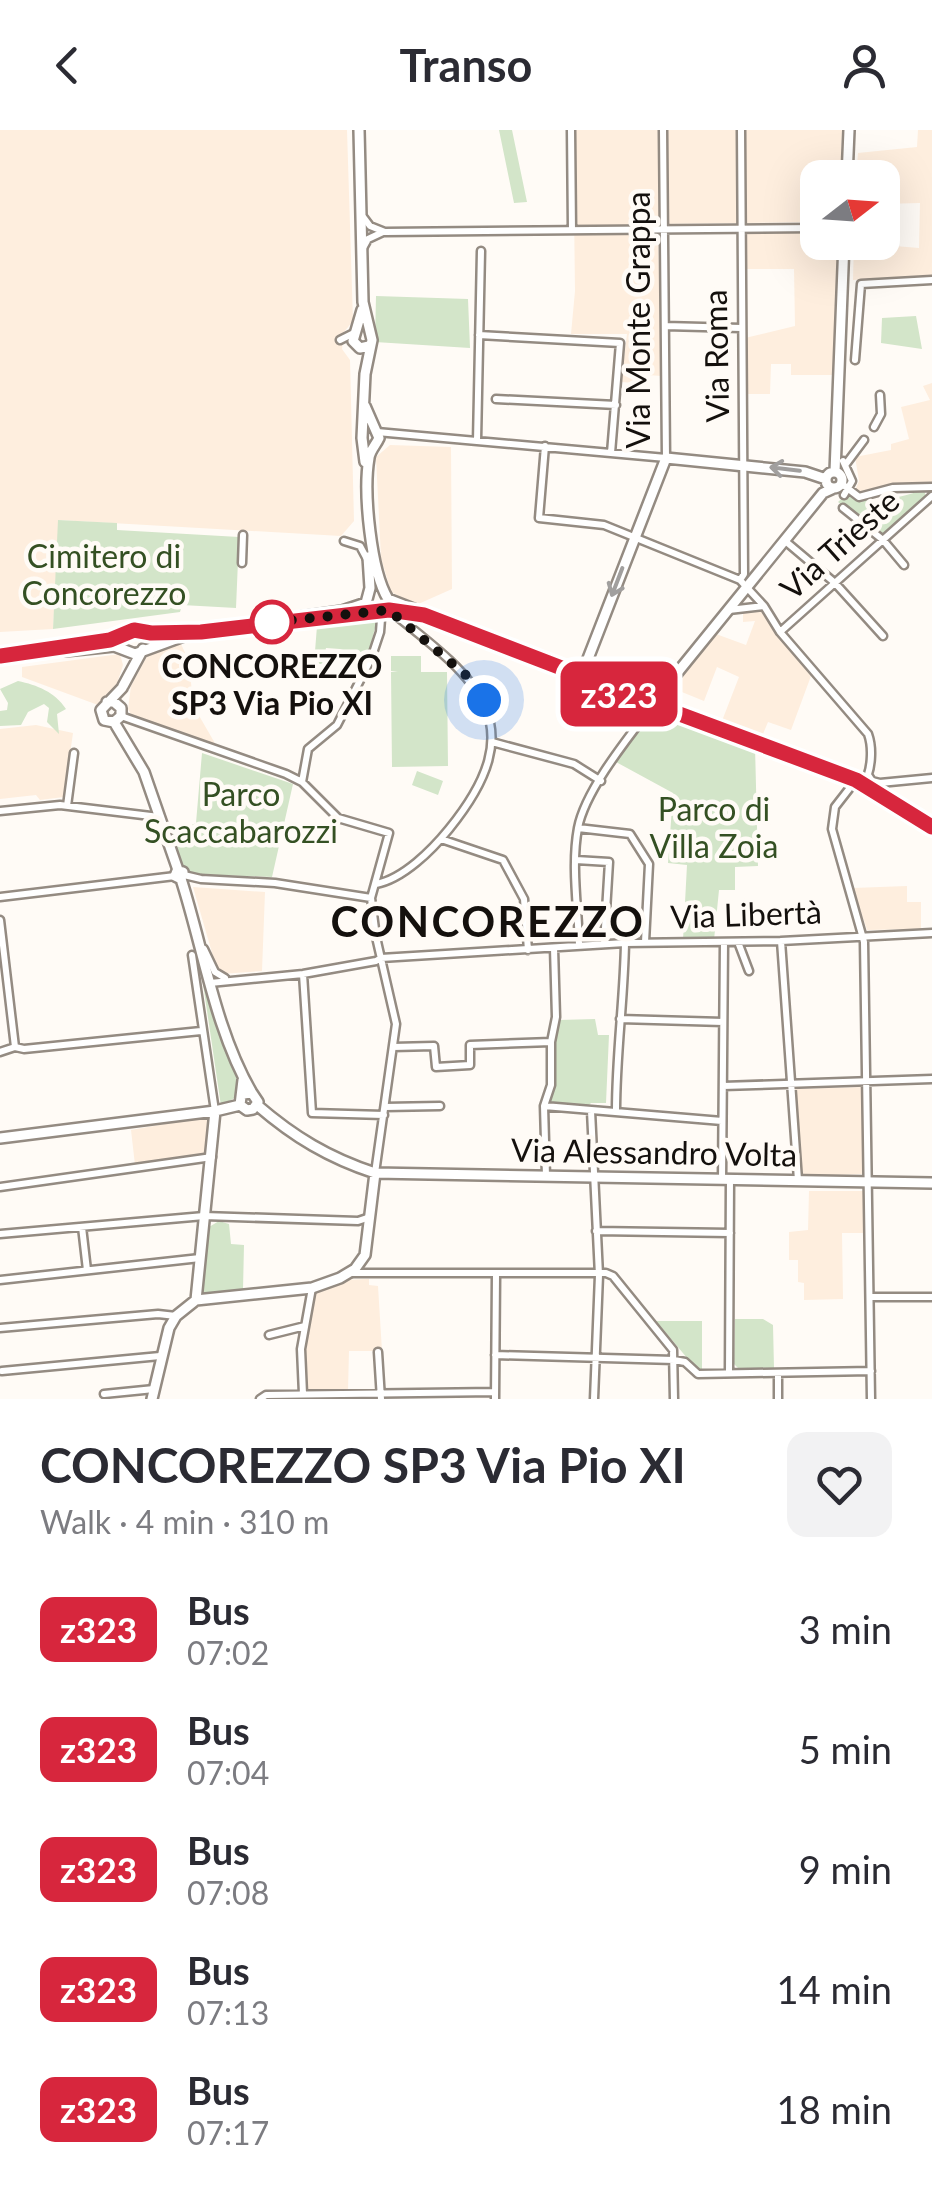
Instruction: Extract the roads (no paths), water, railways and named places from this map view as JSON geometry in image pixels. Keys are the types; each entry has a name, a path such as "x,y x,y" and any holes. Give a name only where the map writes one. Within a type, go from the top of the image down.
{"street":[{"path":"359,130 363,302 370,333 364,374"},
{"path":"571,130 572,230"},
{"name":"Via Monte Grappa","path":"577,672 666,458 663,130"},
{"name":"Via Roma","path":"740,130 744,583"},
{"path":"848,160 849,130"},
{"path":"361,214 370,226 384,232"},
{"path":"362,250 368,239 384,232 800,228"},
{"path":"477,441 480,251"},
{"path":"831,475 844,260"},
{"path":"855,360 861,284 932,280"},
{"path":"363,302 356,339 366,406 363,436 369,602"},
{"path":"665,326 742,328"},
{"path":"356,339 364,330 370,333"},
{"path":"842,334 857,334"},
{"path":"479,335 615,340 620,344 611,453"},
{"path":"356,339 369,346"},
{"path":"874,427 881,414 880,395"},
{"path":"496,399 616,405"},
{"path":"302,782 308,749 337,725 371,659 385,606 371,538 369,459 376,438 366,406"},
{"path":"363,436 404,434 743,464 842,476 842,489"},
{"path":"363,436 367,446 376,438"},
{"path":"579,945 576,860 583,811 618,751 728,610 744,583 823,493 842,489 852,480 844,462 864,440"},
{"path":"545,446 539,518 595,523 744,583 780,632 868,734 871,746 866,779"},
{"path":"842,489 864,497 893,488 932,487"},
{"name":"Via Trieste","path":"780,632 932,496"},
{"path":"842,508 883,540 904,565"},
{"path":"242,563 243,535"},
{"path":"366,535 344,541 360,546 368,561"},
{"path":"784,540 835,583 883,636"},
{"path":"369,602 385,606 474,684 490,720 492,742 481,785 442,838 419,860 384,883 376,884"},
{"path":"0,656 110,640 134,631 201,632 289,620 369,602 424,615 652,704 874,782 932,778"},
{"path":"728,610 764,606"},
{"path":"134,631 122,639 128,662 122,687 118,714 107,722 101,714 122,687 146,640 134,631"},
{"path":"30,653 125,650 135,654 201,632"},
{"path":"0,1138 216,1112 245,1097 256,1096 257,1105 247,1110 245,1097 244,1077 210,983 180,875 141,766 118,714 107,702"},
{"path":"118,714 302,782 338,818 390,833 371,898 395,1015 393,1048 365,1255 350,1273"},
{"path":"492,742 574,764 601,781"},
{"path":"68,806 74,754"},
{"path":"866,779 932,827"},
{"path":"849,789 835,808 832,828 842,874 863,936 871,1399"},
{"path":"0,811 68,806 160,818"},
{"path":"578,828 630,834 648,864 645,942"},
{"path":"442,838 502,860 524,899 528,950"},
{"path":"576,860 609,862 604,944"},
{"path":"0,898 180,875 201,880 275,883 371,898"},
{"path":"0,920 15,1047"},
{"name":"Via Libertà","path":"210,983 303,974 381,958 645,942 781,941 932,933"},
{"path":"781,941 798,1180"},
{"path":"724,942 722,1121 730,1233 729,1373"},
{"path":"738,942 748,971"},
{"path":"201,943 216,974 236,979"},
{"path":"616,1112 624,943"},
{"path":"546,1177 544,1106 551,1086 556,999 554,948"},
{"path":"192,954 216,1112 196,1300"},
{"path":"303,974 312,1112 440,1106"},
{"path":"620,1019 723,1022"},
{"path":"0,1052 15,1047 201,1032"},
{"path":"393,1048 434,1046 436,1067 470,1065 470,1045 552,1042"},
{"path":"722,1086 932,1079"},
{"name":"Via Alessandro Volta","path":"257,1105 309,1147 338,1162 375,1173 932,1183"},
{"path":"544,1106 722,1121"},
{"path":"591,1111 599,1275 594,1399"},
{"path":"0,1186 212,1157"},
{"path":"0,1234 204,1216 358,1221 370,1218"},
{"path":"358,1221 368,1234"},
{"path":"82,1226 87,1270"},
{"path":"596,1231 730,1233"},
{"path":"365,1255 379,1274"},
{"path":"0,1280 200,1258"},
{"path":"104,1394 153,1394 168,1331 176,1316 196,1300 312,1288 350,1273 599,1275 613,1276 673,1350 674,1399"},
{"path":"261,1398 302,1394 495,1396 496,1275"},
{"path":"302,1394 301,1348 312,1288"},
{"path":"870,1297 932,1297"},
{"path":"0,1328 161,1314 176,1316"},
{"path":"270,1335 305,1326"},
{"path":"378,1352 381,1396"},
{"path":"495,1355 674,1360 685,1362 698,1374 871,1371"},
{"path":"2,1371 160,1356"},
{"path":"778,1373 778,1399"}],"place":[{"name":"CONCOREZZO SP3 Via Pio XI","path":"272,622"}],"district":[{"name":"CONCOREZZO","path":"488,922"}],"park label":[{"name":"Cimitero di Concorezzo","path":"104,576"},
{"name":"Parco Scaccabarozzi","path":"241,814"},
{"name":"Parco di Villa Zoia","path":"714,828"}]}
